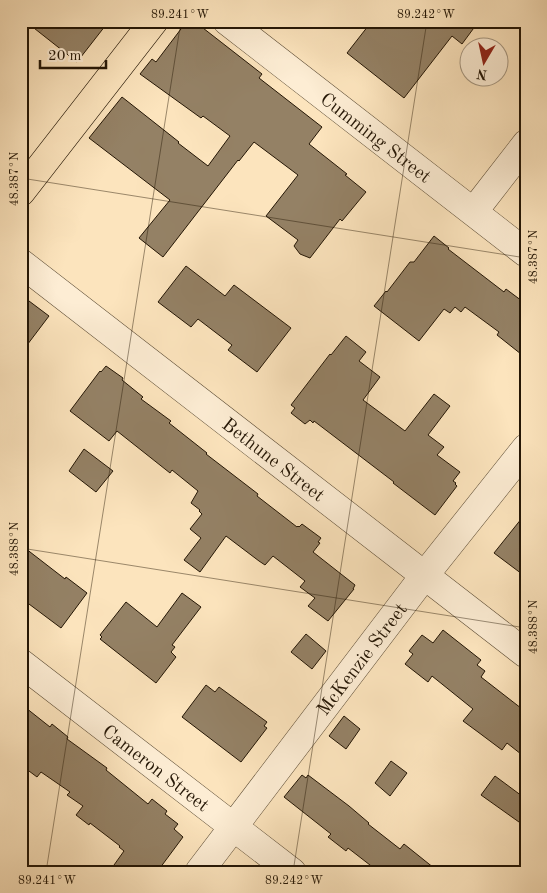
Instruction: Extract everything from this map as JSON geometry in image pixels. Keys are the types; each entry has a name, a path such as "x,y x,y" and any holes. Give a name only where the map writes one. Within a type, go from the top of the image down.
{"main road":[{"path":"21,192 154,21"}],"street":[{"name":"Cumming Street","path":"227,21 526,253"},
{"path":"474,211 526,144"},
{"name":"Bethune Street","path":"21,263 526,654"},
{"name":"McKenzie Street","path":"199,872 424,576 526,448"},
{"name":"Cameron Street","path":"21,663 292,872"}],"building":[{"path":"25,21 109,21 77,62"},
{"path":"187,21 194,21 262,74 259,78 322,127 309,144 347,174 345,175 366,192 342,221 340,219 310,258 300,254 294,246 298,240 266,216 298,175 254,142 163,257 139,238 170,200 89,138 122,97 208,166 230,136 203,116 201,118 140,74 152,59 156,62"},
{"path":"372,21 479,21 466,38 460,38 460,42 452,36 404,98 347,53"},
{"path":"434,236 504,292 506,289 526,304 526,358 497,335 499,332 465,307 461,312 455,307 450,313 444,309 419,341 374,306 410,262 414,262"},
{"path":"186,266 225,296 234,285 291,328 257,372 228,350 232,345 198,319 191,327 158,302"},
{"path":"21,295 49,316 21,353"},
{"path":"346,336 366,352 359,361 380,377 363,400 405,431 434,394 450,406 428,435 444,447 437,455 460,472 453,481 457,486 435,515 314,421 313,423 310,420 305,424 291,413 295,408 291,405"},
{"path":"106,366 123,378 122,380 143,397 141,399 171,421 169,423 258,494 257,496 297,527 302,524 321,538 318,542 320,543 313,552 355,585 354,589 328,621 308,606 315,598 300,587 305,581 273,556 265,565 226,536 200,572 184,560 201,538 190,529 202,514 191,503 198,491 172,470 170,473 117,431 109,441 70,411 100,371"},
{"path":"84,449 113,471 96,492 69,471"},
{"path":"526,513 526,577 494,553"},
{"path":"21,545 65,579 66,577 87,593 61,628 21,598"},
{"path":"182,593 201,607 172,645 175,647 171,652 176,657 156,683 100,639 102,637 100,635 126,602 157,627"},
{"path":"443,630 481,660 477,665 485,671 481,677 526,712 526,758 507,743 502,750 463,721 473,709 432,676 428,682 405,664 413,654 409,651 422,635 433,643"},
{"path":"306,634 326,651 312,669 291,652"},
{"path":"206,685 215,692 219,687 267,722 264,726 267,728 241,762 182,717"},
{"path":"21,704 50,727 52,724 68,737 67,739 107,768 106,770 148,804 152,799 167,811 165,814 178,824 174,829 183,837 157,872 109,872 124,851 120,846 90,823 89,825 76,815 83,806 67,795 70,792 41,772 37,777 21,765"},
{"path":"344,716 360,729 346,749 329,736"},
{"path":"391,761 407,773 390,796 375,783"},
{"path":"302,775 306,778 308,775 349,806 368,824 400,849 404,844 439,872 379,872 348,848 346,851 328,837 331,834 284,797"},
{"path":"495,776 526,799 526,827 481,795"}]}
